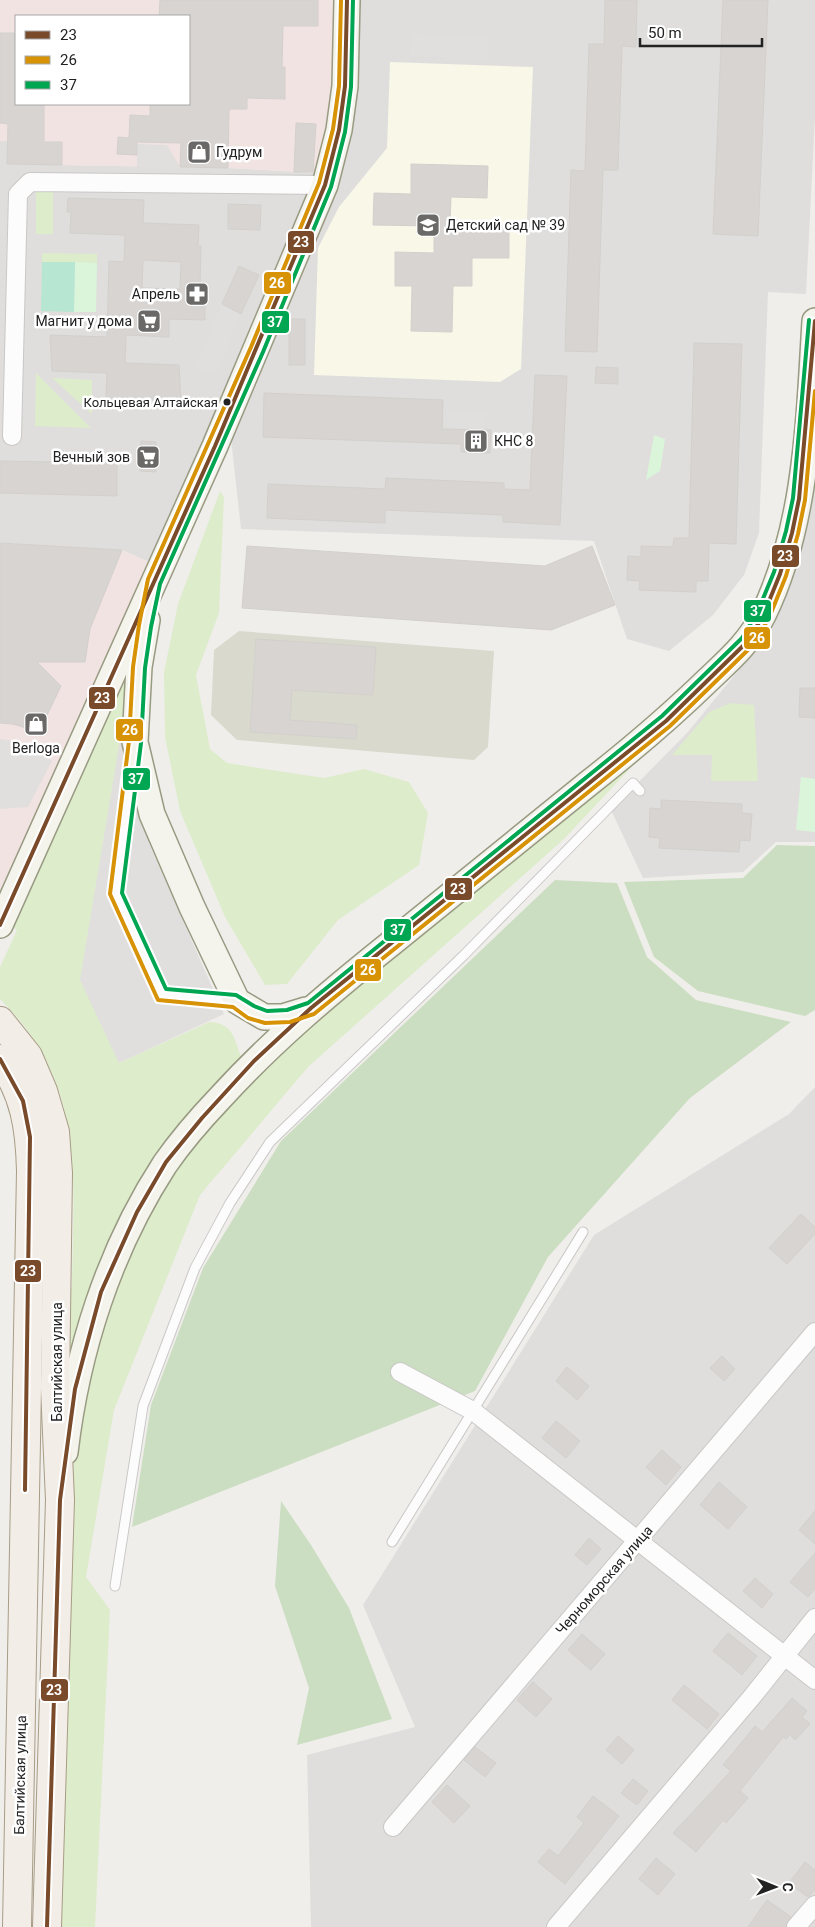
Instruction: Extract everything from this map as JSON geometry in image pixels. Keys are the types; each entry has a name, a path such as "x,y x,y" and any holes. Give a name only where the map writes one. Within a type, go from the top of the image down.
{"main road":[{"path":"0,924 154,582 260,340 325,185 339,130 345,86 347,0"},
{"path":"60,1500 74,1389 101,1292 137,1212 166,1162 254,1060 311,1008 666,721 747,642 763,616 780,574 792,533 799,499 815,321"},
{"path":"154,582 139,667 135,742 152,814 192,908 237,1001 257,1014 274,1018 297,1014 311,1008"},
{"name":"Балтийская улица","path":"0,1021 28,1056 43,1090 55,1132 58,1173 55,1388 60,1500 47,1927"},
{"name":"Балтийская улица","path":"0,1059 23,1101 30,1137 31,1171 18,1927"}],"street":[{"path":"12,436 18,194 30,182 325,185"},
{"name":"Черноморская улица","path":"393,1827 815,1332"},
{"path":"400,1372 473,1411 815,1680"},
{"path":"556,1927 815,1618"},
{"path":"796,1927 815,1905"}],"lane":[{"path":"135,742 116,894 162,995 237,1001"},
{"path":"115,1586 143,1406 195,1268 230,1203 260,1157 270,1142 464,955 633,783 640,791"},
{"path":"392,1542 583,1232"}],"shaded area":[{"path":"0,0 338,0 335,85 319,173 228,168 7,164 7,141 0,141"},
{"path":"356,0 815,0 815,117 806,294 768,292 759,533 744,575 713,615 669,651 627,639 594,541 241,529 230,430 334,188"},
{"path":"411,34 488,37 487,59 410,56"},
{"name":"Детский сад № 39","path":"390,62 533,67 521,369 500,382 314,375 318,248 339,207 387,148"},
{"path":"0,141 7,141 7,164 228,168 319,173 316,185 151,563 122,550 0,543"},
{"path":"137,144 167,145 180,167 137,167"},
{"path":"222,304 241,314 221,363 213,375 196,366"},
{"path":"447,411 485,412 484,430 446,429"},
{"path":"815,467 815,842 776,842 743,872 643,878 611,810 687,733 756,649 775,621 793,574 812,500"},
{"path":"0,543 122,550 151,563 0,900"},
{"path":"239,631 494,651 488,747 474,760 237,740 211,715 214,650"},
{"path":"123,722 136,793 150,846 224,1014 119,1063 80,980"},
{"path":"0,739 21,742 52,761 28,807 0,809"},
{"path":"815,1087 815,1927 311,1927 307,1755 415,1727 363,1605 594,1235 789,1114"}],"green space":[{"path":"36,185 53,185 53,234 36,234"},
{"path":"42,253 97,254 97,263 42,262"},
{"path":"42,262 75,262 74,312 41,311"},
{"path":"75,262 97,263 96,312 74,312"},
{"path":"36,373 91,428 35,426"},
{"path":"52,378 92,380 92,414"},
{"path":"654,435 665,439 660,471 646,480"},
{"path":"220,491 224,497 219,613 196,675 210,749 227,763 324,778 364,769 409,782 428,813 419,865 338,920 287,984 265,985 225,917 180,811 165,737 164,672 178,604"},
{"path":"127,667 123,722 119,1063 209,1022 224,1025 232,1033 242,1059 87,1297 64,1378 64,1285 72,1287 73,1169 69,1133 61,1098 48,1065 28,1031 0,999 0,967 17,930 11,925"},
{"path":"731,703 754,705 758,781 711,781 712,755 672,755 709,712"},
{"path":"654,743 564,839 308,1067 200,1195 114,1410 86,1577 110,1610 95,1927 58,1927 65,1515 77,1398 102,1301 164,1176 292,1033"},
{"path":"801,777 815,779 815,832 796,830"},
{"path":"777,845 815,846 815,1010 805,1016 698,991 654,957 624,882 743,878"},
{"path":"555,880 617,883 647,957 696,1000 791,1022 690,1098 548,1257 475,1391 132,1527 151,1405 203,1268 281,1141"},
{"path":"281,1501 311,1545 349,1608 392,1719 297,1745 309,1688 275,1586"}],"building":[{"path":"160,0 318,0 318,26 283,26 282,67 285,67 285,99 247,98 247,109 229,109 228,168 180,167 181,143 137,142 137,155 117,154 118,137 129,138 130,115 150,116 150,105 190,105 190,15 159,15"},
{"path":"605,0 637,0 636,47 622,46 618,170 603,170 597,352 565,351 571,170 585,171 589,44 604,44"},
{"path":"723,0 768,0 758,236 713,234"},
{"path":"0,33 15,33 15,105 44,105 44,142 62,142 62,165 7,164 8,124 0,123"},
{"path":"296,123 316,124 313,172 294,172"},
{"path":"411,164 488,166 487,198 451,197 450,224 509,224 509,258 472,258 472,286 453,286 452,332 411,331 412,286 395,286 395,252 434,253 434,226 373,225 374,193 411,194"},
{"path":"68,198 144,200 143,223 199,225 198,246 201,246 200,285 205,284 205,320 169,319 169,337 126,335 125,363 179,365 181,401 106,399 107,373 52,371 50,335 107,337 109,261 124,262 125,235 70,233 71,212 67,212","holes":["143,260 181,262 180,289 142,288"]},
{"path":"228,204 261,205 260,230 228,229"},
{"path":"239,266 259,275 241,314 222,304"},
{"path":"289,319 305,319 305,365 289,365"},
{"path":"694,343 742,344 736,544 709,543 708,581 696,581 696,592 639,590 640,581 627,580 628,556 641,557 641,546 673,547 674,538 689,538"},
{"path":"596,367 618,368 618,384 595,383"},
{"path":"535,375 567,376 560,525 503,522 503,515 385,510 385,523 267,518 268,484 385,489 386,478 504,483 504,489 530,490"},
{"path":"264,393 443,400 442,429 491,430 490,453 461,452 461,444 263,437"},
{"name":"Вечный зов","path":"141,441 156,442 156,472 140,471"},
{"path":"0,461 117,463 117,496 0,493"},
{"path":"0,543 122,550 90,629 85,662 37,662 61,686 39,732 13,724 0,723"},
{"path":"247,546 545,566 592,546 615,605 551,630 242,608"},
{"path":"256,639 376,647 373,695 292,690 290,720 357,725 356,739 250,732"},
{"path":"800,688 815,688 815,718 799,717"},
{"path":"661,800 742,804 742,813 752,814 750,841 740,840 739,852 659,848 660,838 649,837 650,808 661,809"},
{"path":"801,1214 815,1227 815,1234 787,1264 769,1248"},
{"path":"722,1356 735,1369 724,1381 710,1368"},
{"path":"567,1367 589,1386 577,1400 556,1381"},
{"path":"556,1421 580,1441 566,1458 542,1438"},
{"path":"662,1450 681,1467 666,1485 646,1467"},
{"path":"719,1482 747,1507 728,1529 700,1505"},
{"path":"815,1511 815,1544 799,1530"},
{"path":"589,1538 601,1549 587,1565 575,1555"},
{"path":"815,1553 815,1589 808,1597 790,1582"},
{"path":"755,1578 773,1594 762,1608 743,1591"},
{"path":"728,1633 757,1656 742,1675 713,1651"},
{"path":"582,1634 605,1654 591,1670 568,1650"},
{"path":"533,1682 552,1699 536,1717 517,1700"},
{"path":"684,1685 719,1714 707,1729 672,1700"},
{"path":"792,1698 807,1711 802,1717 810,1724 795,1740 790,1735 786,1739 783,1737 740,1791 748,1798 726,1823 723,1820 696,1852 673,1833 731,1771 723,1765 755,1726 762,1732"},
{"path":"618,1736 634,1750 622,1764 606,1750"},
{"path":"475,1747 496,1763 485,1777 464,1760"},
{"path":"633,1779 648,1791 637,1805 621,1793"},
{"path":"447,1785 470,1806 454,1823 432,1802"},
{"path":"593,1796 619,1816 565,1884 538,1862 549,1849 558,1856 584,1823 577,1817"},
{"path":"656,1858 675,1874 658,1895 639,1879"},
{"path":"805,1862 815,1870 815,1890 808,1897 789,1883"},
{"path":"767,1900 791,1917 786,1927 748,1927"}],"transit line":[{"name":"26","path":"341,0 339,86 333,129 319,183 251,347 148,579 139,625 133,667 129,741 110,894 158,1000 233,1007 248,1018 265,1023 290,1022 314,1014 670,726 752,646 769,618 786,576 805,500 815,391"},
{"name":"23","path":"0,925 215,446 325,185 339,130 345,86 347,0"},
{"name":"37","path":"353,0 351,87 345,132 331,187 263,352 160,584 151,627 145,668 141,743 122,893 166,989 236,995 254,1006 267,1011 287,1010 308,1003 662,716 742,638 757,613 774,572 793,498 809,320"},
{"name":"23","path":"47,1927 60,1500 75,1389 101,1292 137,1212 166,1162 202,1118 254,1061 311,1008 666,721 747,642 763,616 780,574 792,533 799,499 815,321"},
{"name":"23","path":"0,1059 23,1101 30,1137 25,1490"}],"place":[{"name":"Гудрум","path":"199,152"},
{"name":"Детский сад № 39","path":"428,225"},
{"name":"Апрель","path":"197,294"},
{"name":"Магнит у дома","path":"149,321"},
{"name":"Кольцевая Алтайская","path":"227,402"},
{"name":"КНС 8","path":"476,441"},
{"name":"Вечный зов","path":"148,457"},
{"name":"Berloga","path":"36,724"}]}
